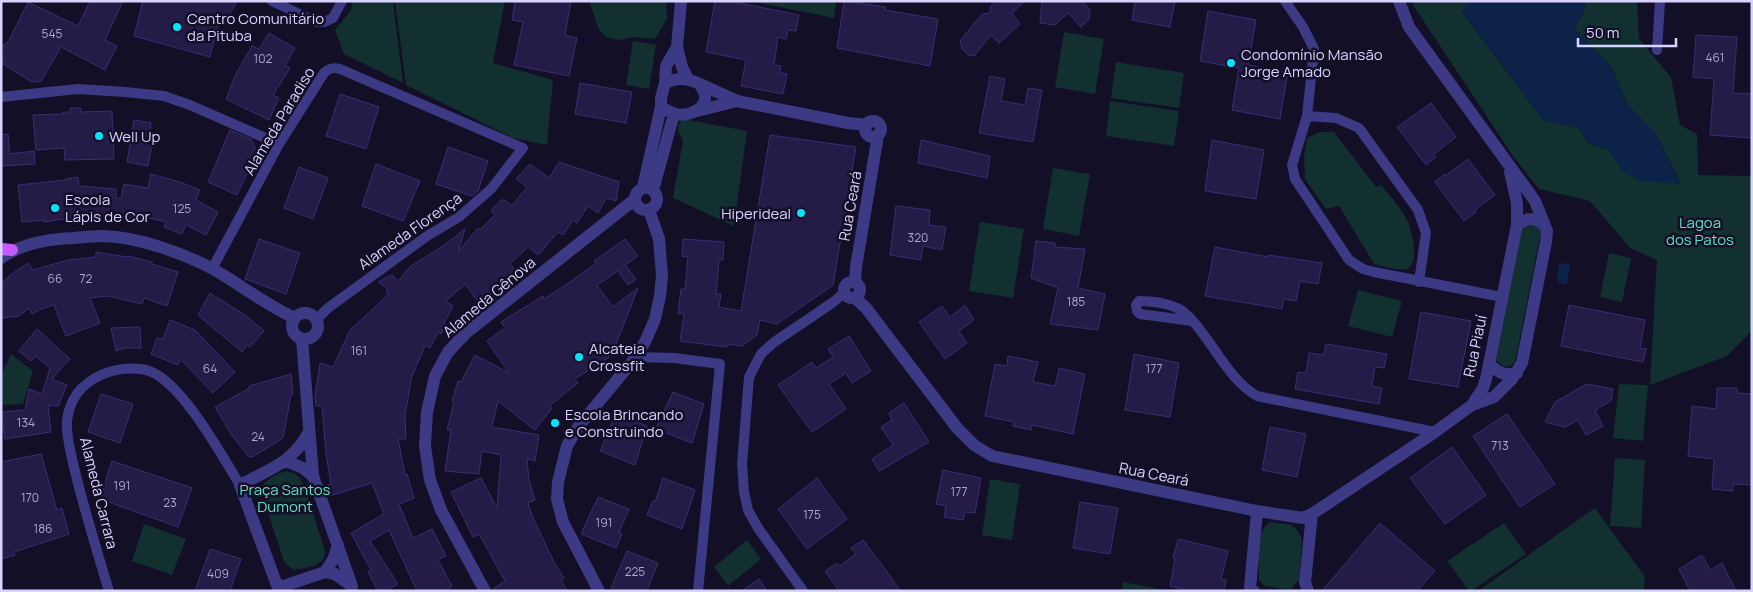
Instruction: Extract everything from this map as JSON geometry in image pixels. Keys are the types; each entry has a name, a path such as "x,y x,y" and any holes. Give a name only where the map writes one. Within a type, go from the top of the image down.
{"street":[{"path":"272,1 316,22 324,22 333,18 342,1"},
{"path":"661,108 674,114 684,115 697,111 704,103 705,95 682,67 677,47 681,1"},
{"path":"1285,1 1303,27 1314,49 1307,116 1292,165 1295,179 1349,260 1363,269 1374,272 1502,297"},
{"name":"Rua Piauí","path":"1398,1 1409,27 1535,201 1547,231 1522,363 1517,373 1494,397 1472,405"},
{"path":"1657,50 1660,1"},
{"path":"648,189 666,66 677,47"},
{"name":"Alameda Paradiso","path":"212,269 279,144 324,73 333,68 523,148"},
{"path":"665,83 680,78 694,81"},
{"name":"Rua Ceará","path":"694,81 738,101 848,123 871,132 876,151 852,291 957,428 974,445 992,456 1257,511 1303,518 1312,514 1435,432 1472,405"},
{"path":"1,97 78,89 164,96 190,105 279,144"},
{"name":"Rua Ceará","path":"697,111 738,101"},
{"path":"648,189 674,114"},
{"path":"1307,116 1336,118 1358,128 1418,210 1426,233 1419,282"},
{"name":"Alameda Florença","path":"315,317 427,236 459,217 491,189 523,148"},
{"name":"Rua Piauí","path":"1472,405 1483,388 1517,224 1518,203 1508,164"},
{"path":"648,189 656,195 657,201 654,207 649,210 642,210 634,200 635,194 638,190 648,189"},
{"name":"Alameda Gênova","path":"486,591 441,510 430,480 425,446 427,412 435,376 448,352 466,333 634,200"},
{"path":"600,591 563,522 558,500 558,482 567,446 578,427 636,357 655,319 662,275 659,239 649,210"},
{"path":"1517,224 1526,219 1534,218 1545,226"},
{"path":"1,258 7,249 53,238 106,236 146,243 176,252 212,269 294,320"},
{"path":"803,591 758,528 748,510 744,492 742,464 748,377 761,354 773,343 852,291"},
{"path":"1192,320 1140,314 1137,311 1136,305 1139,301 1147,301 1176,307 1192,320 1239,383 1257,396 1435,432"},
{"path":"306,313 315,317 319,328 315,336 304,340 294,334 292,326 298,315 306,313"},
{"path":"304,340 309,432 314,476 353,588"},
{"path":"636,357 674,358 720,364 698,591"},
{"path":"1489,363 1501,374 1517,373"},
{"name":"Alameda Carrara","path":"109,591 82,503 68,438 67,423 69,408 75,395 84,385 105,373 128,368 150,371 163,378 181,395 240,485 278,589 325,572"},
{"path":"240,485 286,461 300,447 309,432"},
{"path":"286,461 303,468 314,476"},
{"path":"1251,590 1257,511"},
{"path":"1305,588 1312,514"},
{"path":"338,545 331,563 325,572 335,574 353,588"}],"green space":[{"path":"353,1 393,1 403,83 344,54 335,30 351,10"},
{"path":"395,1 505,1 493,63 553,80 547,145 513,138 406,85"},
{"path":"589,1 666,1 667,19 655,39 633,37 620,40 608,38 599,30"},
{"path":"750,1 836,1 834,18"},
{"name":"Lagoa dos Patos","path":"1413,1 1469,1 1462,12 1543,120 1579,128 1588,143 1610,151 1623,172 1680,183 1656,134 1628,105 1611,67 1575,28 1586,6 1582,1 1637,1 1639,39 1671,77 1680,125 1697,134 1698,175 1752,176 1752,331 1727,356 1650,385 1657,260 1630,248 1590,201 1539,189 1513,156 1413,5"},
{"path":"1064,32 1104,39 1095,94 1055,87"},
{"path":"633,41 656,45 649,89 626,85"},
{"path":"1116,62 1184,73 1179,108 1111,98"},
{"path":"1110,101 1179,111 1174,146 1106,136"},
{"path":"683,119 747,131 734,226 673,198 683,140 678,132 678,125"},
{"path":"1319,132 1334,132 1376,187 1381,185 1402,211 1413,239 1414,255 1410,267 1397,269 1374,264 1339,206 1326,209 1305,179 1304,157 1307,138"},
{"path":"1053,168 1090,174 1079,236 1043,229"},
{"path":"980,222 1024,229 1013,298 969,291"},
{"path":"1528,223 1535,224 1541,231 1515,362 1509,367 1503,366 1496,360 1522,230"},
{"path":"1609,253 1631,258 1622,302 1600,297"},
{"path":"1358,290 1402,301 1392,337 1348,326"},
{"path":"11,354 33,371 23,404 1,405 1,376"},
{"path":"1619,384 1648,385 1643,441 1613,438"},
{"path":"1615,458 1645,460 1641,528 1610,526"},
{"name":"Praça Santos Dumont","path":"286,471 294,473 299,477 305,488 325,551 319,563 294,570 284,561 260,489 271,478"},
{"path":"990,479 1020,484 1012,540 982,535"},
{"path":"1595,508 1645,577 1644,591 1478,591"},
{"path":"1270,522 1291,525 1297,530 1302,539 1299,580 1290,590 1265,586 1259,580 1259,540 1265,526"},
{"path":"1504,523 1526,554 1469,591 1447,561"},
{"path":"144,524 186,539 172,575 132,561"},
{"path":"747,540 761,559 728,586 714,567"},
{"path":"1123,582 1170,591 1122,591"}],"water":[{"path":"1469,1 1582,1 1586,6 1575,28 1611,67 1628,105 1656,134 1680,184 1642,181 1623,172 1610,151 1588,143 1579,128 1543,120 1462,11"},
{"path":"1559,263 1570,264 1567,284 1557,283"}],"building":[{"path":"90,1 123,1 105,40 117,46 105,70 61,47 41,81 32,82 3,64 1,47 8,42 28,2 78,26"},
{"name":"Centro Comunitário da Pituba","path":"143,1 237,1 227,19 220,16 210,57 134,36"},
{"path":"515,1 571,1 565,35 577,38 569,76 514,65 523,22 512,20"},
{"path":"715,1 730,1 799,15 796,31 788,30 786,39 778,37 774,65 781,66 780,73 787,74 783,94 741,86 746,60 706,52"},
{"path":"844,1 886,7 885,10 938,19 930,66 837,48"},
{"path":"996,1 1025,1 1012,13 1020,24 999,43 991,35 974,56 968,55 962,49 960,41 982,14 990,13 991,6"},
{"path":"1042,1 1082,1 1090,10 1089,19 1081,27 1068,13 1055,25 1040,23"},
{"path":"1135,1 1175,1 1170,27 1132,20"},
{"name":"Condomínio Mansão Jorge Amado","path":"1208,11 1256,20 1248,65 1288,72 1280,119 1232,110 1239,68 1200,61"},
{"path":"269,33 295,48 285,66 290,68 273,95 279,98 269,120 226,99 236,74 252,46 259,49"},
{"path":"1696,35 1737,37 1733,93 1752,94 1751,138 1710,135 1714,79 1693,77"},
{"path":"990,76 1005,79 1001,101 1025,105 1028,88 1042,90 1033,142 979,133"},
{"path":"580,83 632,92 626,123 575,114"},
{"path":"340,94 379,107 366,149 326,136"},
{"path":"1431,103 1456,137 1434,154 1436,157 1426,165 1397,127"},
{"path":"70,108 81,108 81,112 112,111 114,159 65,160 64,148 36,150 33,115 63,114 63,112 70,112"},
{"path":"134,120 151,123 150,132 154,133 148,166 127,162"},
{"path":"230,130 251,139 257,152 237,195 208,182"},
{"path":"8,134 10,154 34,151 35,164 1,166 1,135"},
{"name":"Hiperideal","path":"770,135 856,147 833,285 777,324 760,320 757,335 742,346 727,344 727,347 680,341 684,314 678,313 681,289 685,289 688,257 682,256 683,239 724,242 723,260 719,260 716,294 721,294 719,307 741,311"},
{"path":"921,140 990,156 987,178 918,163"},
{"path":"1212,140 1264,150 1256,199 1205,191"},
{"path":"448,147 488,161 478,191 472,196 436,184"},
{"path":"1468,159 1495,195 1464,221 1435,182"},
{"path":"559,162 619,182 616,201 606,198 598,213 588,206 577,223 573,220 563,235 558,232 538,255 528,247 510,264 518,273 480,304 465,284 446,301 453,306 444,323 446,324 441,334 438,332 430,348 425,346 412,376 405,415 406,439 398,439 405,475 407,474 414,498 399,504 413,538 432,529 446,556 438,560 452,586 445,591 417,591 389,530 370,541 398,584 385,591 378,591 368,572 371,570 351,533 384,514 372,483 329,496 325,486 331,484 326,454 322,406 316,406 315,396 320,363 333,367 350,330 389,294 386,292 388,289 378,282 392,275 398,281 411,266 443,246 465,229 458,252 478,228 480,230 495,215 491,211 501,200 505,200 512,206 527,187 516,179 530,164 549,178"},
{"path":"376,164 420,181 403,221 362,206"},
{"path":"299,167 328,178 313,219 284,208"},
{"path":"151,174 200,190 196,200 218,212 206,235 186,225 182,234 164,227 166,222 136,215 136,220 112,216 112,218 91,217 92,215 44,222 44,220 22,222 18,185 78,177 79,186 116,189 116,198 121,198 124,184 148,188"},
{"path":"896,206 930,210 929,225 946,227 942,250 923,246 921,260 890,255"},
{"path":"259,239 300,253 286,294 245,279"},
{"path":"625,239 638,256 625,265 636,279 628,285 618,271 597,285 613,307 638,288 616,344 606,353 609,357 575,379 578,383 549,406 552,408 535,430 498,401 492,427 539,435 535,461 527,459 529,480 535,500 528,503 555,564 564,578 561,580 567,591 493,591 493,589 505,581 479,534 473,537 451,492 481,478 497,508 501,455 482,451 479,474 445,471 451,430 447,430 458,381 461,382 475,355 509,373 487,341 505,328 501,322 543,296 544,299 570,282 596,263 594,261"},
{"path":"1036,241 1055,243 1055,247 1085,249 1078,288 1105,294 1098,330 1050,324 1058,288 1031,278"},
{"path":"1215,247 1268,257 1268,255 1322,263 1318,284 1300,281 1296,301 1284,299 1282,309 1205,296"},
{"path":"96,252 128,256 152,262 152,264 178,272 167,306 144,298 142,304 108,296 90,298 100,323 66,336 54,305 32,314 29,308 19,316 1,318 1,283 9,276 28,263 33,270 68,260 96,257"},
{"path":"210,293 245,315 264,331 250,347 247,345 242,352 198,315"},
{"path":"965,305 974,320 959,331 967,343 945,359 919,322 942,306 950,317"},
{"path":"1569,305 1645,320 1640,348 1646,349 1643,362 1561,346"},
{"path":"1421,312 1471,321 1458,387 1409,379"},
{"path":"170,320 195,330 235,372 213,393 180,359 178,365 151,354 157,338 163,339"},
{"path":"140,327 141,348 125,348 116,351 111,328"},
{"path":"37,329 70,359 52,379 67,385 58,406 48,405 51,432 5,439 1,412 25,410 29,389 42,394 50,368 35,356 31,361 19,351"},
{"path":"849,336 871,371 852,383 846,373 829,384 846,409 812,432 778,385 812,362 816,368 833,357 828,349"},
{"path":"1326,344 1387,354 1384,368 1375,367 1372,386 1382,388 1379,404 1295,389 1298,372 1306,373 1309,353 1324,355"},
{"path":"1134,354 1179,363 1170,417 1125,410"},
{"path":"1008,356 1038,362 1033,382 1055,386 1059,368 1085,374 1073,434 1032,425 1031,430 1013,426 1014,422 985,416 995,364 1007,366"},
{"path":"291,374 293,394 291,395 283,438 254,456 248,456 231,434 215,407 250,388 249,386"},
{"path":"1587,384 1613,389 1611,401 1595,410 1603,426 1586,435 1578,420 1565,427 1545,422 1555,402"},
{"path":"1717,388 1737,388 1737,393 1752,394 1752,485 1733,484 1733,491 1712,489 1714,459 1688,456 1692,406 1716,409"},
{"path":"673,392 704,404 692,443 656,429"},
{"path":"101,394 133,404 120,443 88,432"},
{"path":"904,403 929,442 879,471 872,459 893,445 881,427 892,420 889,413"},
{"path":"616,414 647,426 635,465 600,451"},
{"path":"1507,414 1555,484 1520,507 1473,436"},
{"path":"1270,427 1306,434 1297,477 1262,470"},
{"path":"1452,447 1486,495 1445,524 1410,478"},
{"path":"41,454 57,510 62,508 69,534 14,552 15,555 1,559 1,462"},
{"path":"112,461 192,488 178,527 100,499"},
{"path":"943,470 981,478 975,513 965,512 963,520 944,517 946,506 936,504"},
{"path":"663,478 695,490 682,529 647,515 653,501 655,502"},
{"path":"817,478 847,519 807,549 778,509"},
{"path":"598,497 629,509 619,533 622,534 616,548 581,534"},
{"path":"1080,502 1118,508 1110,554 1073,548"},
{"path":"1380,523 1435,571 1417,591 1322,591"},
{"path":"1178,539 1228,551 1221,579 1226,580 1224,591 1190,591 1170,586 1175,558 1173,558"},
{"path":"863,540 900,591 839,591 825,571 837,563 840,566 856,554 851,548"},
{"path":"210,549 241,559 230,591 195,591"},
{"path":"627,551 658,563 647,591 618,591 611,588"},
{"path":"1702,555 1710,570 1722,563 1736,591 1690,591 1679,569"},
{"path":"759,579 767,591 742,591"}],"place":[{"name":"Centro Comunitário da Pituba","path":"177,27"},
{"name":"Condomínio Mansão Jorge Amado","path":"1231,63"},
{"name":"Well Up","path":"99,136"},
{"name":"Escola Lápis de Cor","path":"55,208"},
{"name":"Hiperideal","path":"801,213"},
{"name":"Alcateia Crossfit","path":"579,357"},
{"name":"Escola Brincando e Construindo","path":"555,423"}]}
